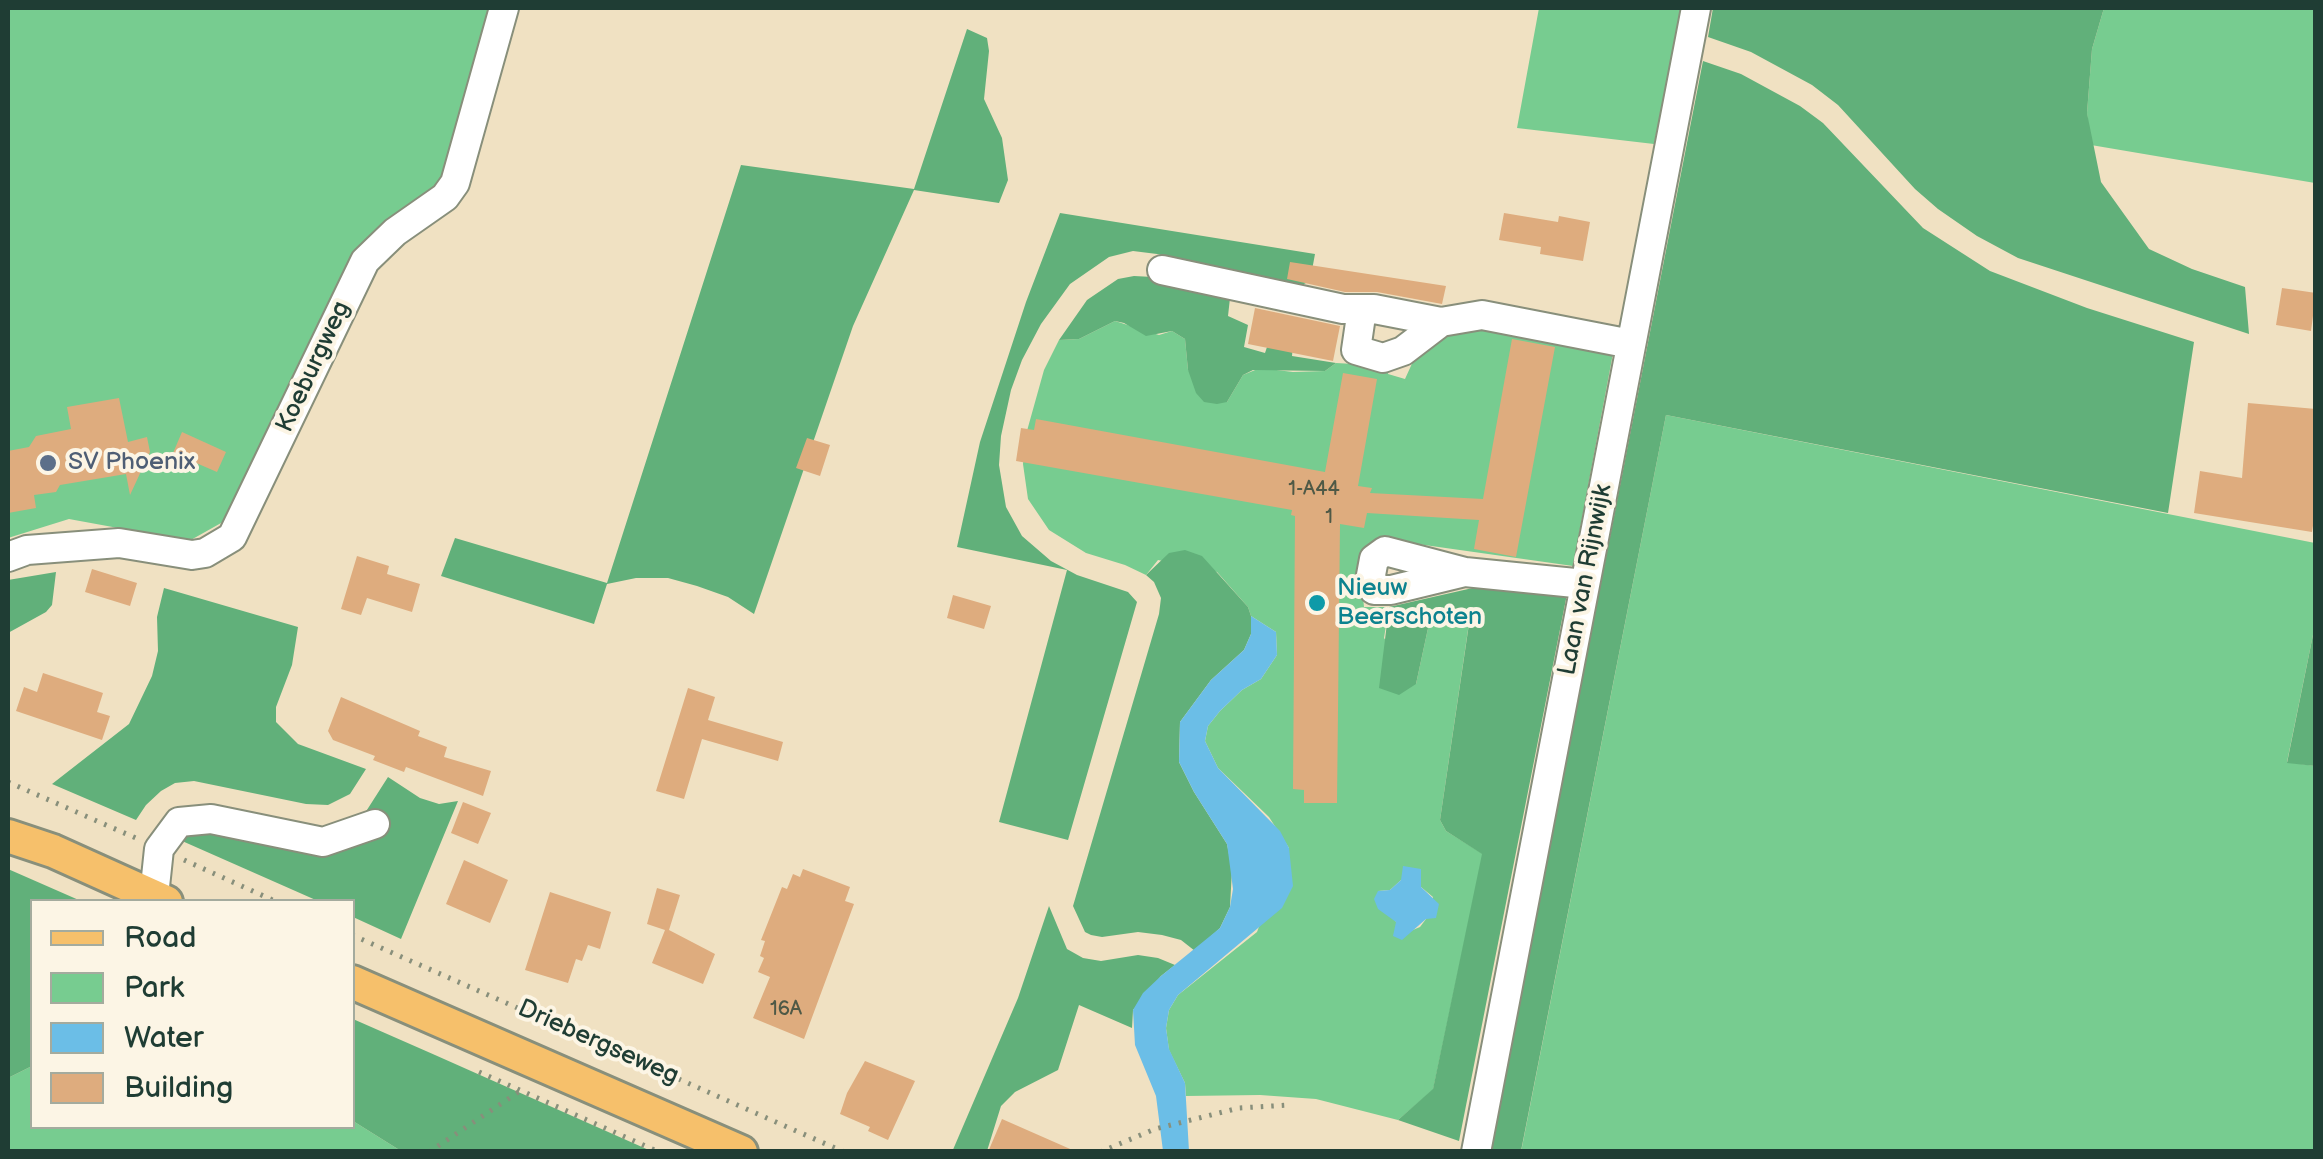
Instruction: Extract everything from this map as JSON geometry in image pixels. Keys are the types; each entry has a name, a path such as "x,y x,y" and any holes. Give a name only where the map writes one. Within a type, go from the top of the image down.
{"main road":[{"path":"8,825 54,851 160,899"},
{"path":"8,836 54,851"},
{"name":"Driebergseweg","path":"355,983 741,1152"}],"street":[{"name":"Koeburgweg","path":"8,557 27,550 119,543 205,554 232,538 365,262 395,232 445,197 455,183 504,8"},
{"name":"Laan van Rijnwijk","path":"1476,1152 1696,8"},
{"path":"1162,270 1343,308 1440,322 1482,315 1631,344"},
{"path":"1362,309 1356,350 1383,358 1404,351 1440,322"},
{"path":"1465,572 1585,584"},
{"path":"160,899 159,849 179,822 211,819 323,842 374,824"}],"path":[{"name":"Driebergseweg","path":"355,936 844,1152"},
{"path":"429,1152 520,1090 659,1152"},
{"path":"1100,1152 1154,1128 1239,1108 1289,1105"}],"green space":[{"path":"8,8 495,8 445,185 395,220 230,518 189,541 69,519 8,538"},
{"path":"1539,8 1682,8 1654,144 1517,128"},
{"path":"1713,8 2104,8 2092,49 2087,113 2101,182 2149,249 2245,287 2249,334 2018,258 1977,236 1915,189 1838,105 1812,85 1751,52 1708,37"},
{"path":"2104,8 2315,8 2315,183 2091,145 2087,113 2092,49"},
{"path":"967,29 987,38 984,99 1002,138 1008,180 999,203 914,190 853,326 754,614 728,597 697,586 668,578 636,578 607,584 594,624 441,576 455,538 607,583 741,165 914,189"},
{"path":"1703,61 1741,74 1800,106 1823,123 1923,228 1990,271 2087,308 2194,342 2168,513 1666,415 1521,1151 1490,1151"},
{"path":"1060,213 1315,254 1310,281 1294,289 1157,254 1133,251 1109,257 1070,284 1041,324 1022,360 1001,436 999,465 1006,507 1022,536 1051,561 1077,575 1128,592 1137,602 1068,840 999,822 1067,570 957,547 980,442"},
{"path":"1153,277 1230,298 1228,316 1248,325 1244,347 1265,353 1273,329 1294,333 1292,356 1336,363 1325,371 1253,370 1243,375 1227,402 1217,404 1204,402 1196,393 1188,370 1185,339 1172,331 1146,336 1115,321 1079,339 1059,340 1087,300 1118,279"},
{"path":"1115,321 1159,335 1172,331 1185,339 1188,370 1227,402 1243,375 1260,368 1293,372 1325,371 1336,363 1389,366 1388,374 1405,379 1415,357 1433,342 1478,325 1614,348 1573,566 1382,539 1372,543 1360,567 1364,607 1389,607 1384,638 1416,684 1430,619 1469,623 1440,820 1446,831 1483,854 1433,1090 1398,1120 1316,1099 1186,1096 1185,1083 1169,1050 1169,1010 1178,995 1257,932 1289,848 1269,817 1218,768 1205,741 1208,726 1220,711 1242,690 1261,679 1277,655 1276,632 1251,616 1248,607 1217,572 1158,560 1146,575 1086,553 1049,530 1028,499 1023,464 1025,438 1044,370 1059,340 1079,339","holes":["1401,880 1421,887 1433,897 1426,919 1408,932 1396,922 1378,891 1390,890"]},
{"path":"1666,415 2315,543 2315,625 2287,762 2315,766 2315,1151 1521,1152"},
{"path":"1185,550 1202,556 1248,607 1251,616 1251,634 1244,650 1211,680 1180,722 1179,762 1227,844 1232,869 1230,907 1220,928 1195,951 1181,940 1162,935 1091,935 1085,932 1073,906 1159,614 1161,598 1146,575 1169,553"},
{"path":"56,572 52,605 8,633 8,580"},
{"path":"1499,582 1567,594 1459,1141 1398,1120 1433,1089 1482,854 1446,831 1440,820 1469,624 1430,619 1416,684 1399,695 1379,688 1389,607"},
{"path":"164,588 298,627 292,665 276,707 276,722 298,744 366,769 350,794 328,805 306,804 194,781 175,783 146,805 136,820 52,784 129,724 152,676 158,651 157,617"},
{"path":"2315,625 2315,766 2287,763"},
{"path":"388,777 420,798 439,804 458,801 401,939 355,918 355,899 313,899 164,833 331,828 365,813"},
{"path":"8,869 76,899 30,899 30,1067 8,1078"},
{"path":"1049,906 1067,949 1083,958 1101,961 1138,955 1175,965 1133,1010 1132,1028 1079,1005 1058,1070 1015,1092 1001,1106 987,1151 952,1152 1018,998"},
{"path":"355,1020 651,1151 401,1151 355,1122"},
{"path":"30,1067 30,1129 355,1129 355,1122 401,1151 8,1152 8,1078"}],"water":[{"path":"1251,616 1276,632 1277,655 1261,679 1242,690 1220,711 1208,726 1205,741 1218,768 1280,831 1289,848 1293,886 1282,908 1178,995 1169,1010 1169,1049 1185,1083 1189,1151 1163,1151 1156,1096 1135,1045 1133,1010 1143,993 1161,976 1220,928 1233,889 1227,844 1179,762 1180,722 1211,680 1244,650 1251,634"},
{"path":"1403,866 1421,869 1421,887 1439,904 1436,918 1426,919 1402,940 1393,936 1396,922 1378,909 1374,899 1378,891 1390,890 1401,880"}],"building":[{"path":"1504,213 1558,222 1559,216 1590,222 1583,261 1540,254 1541,247 1499,240"},
{"path":"1290,262 1446,286 1442,304 1377,292 1345,292 1287,279"},
{"path":"2282,288 2316,293 2311,331 2276,325"},
{"path":"1255,308 1340,326 1333,361 1248,344"},
{"name":"Nieuw Beerschoten","path":"1512,339 1555,347 1516,557 1474,549 1479,520 1367,513 1364,528 1340,524 1337,803 1304,803 1304,790 1293,789 1292,510 1016,461 1021,428 1034,430 1036,419 1325,472 1343,373 1377,379 1358,486 1372,488 1370,493 1483,499"},
{"path":"119,398 128,442 147,437 150,452 130,495 126,474 60,485 56,492 34,495 36,508 8,513 8,451 29,447 36,436 71,429 67,407"},
{"path":"2248,403 2316,409 2316,507 2312,532 2194,513 2200,471 2242,478"},
{"path":"182,432 226,452 217,472 173,453"},
{"path":"807,438 830,445 820,476 796,468"},
{"path":"357,556 389,566 387,574 420,584 412,612 367,598 361,615 341,609"},
{"path":"92,569 137,583 130,606 85,592"},
{"path":"953,595 991,606 984,629 947,618"},
{"path":"43,673 103,693 97,712 110,716 102,740 16,711 24,687 37,692"},
{"path":"688,688 715,697 708,720 783,742 778,761 702,739 684,799 656,791"},
{"path":"341,697 420,731 418,736 447,747 444,757 491,771 483,796 406,767 404,772 333,740 328,731"},
{"path":"463,802 491,813 478,844 451,833"},
{"path":"464,860 508,880 490,923 446,904"},
{"path":"803,869 850,887 845,901 854,904 804,1039 753,1018 770,977 758,972 764,958 760,956 765,941 761,940 782,887 787,889 793,874 800,877"},
{"path":"657,888 680,895 669,930 715,954 703,984 652,963 665,930 647,924"},
{"path":"550,892 611,912 600,949 588,945 582,961 576,959 568,983 525,970"},
{"path":"865,1061 915,1081 888,1140 840,1114"},
{"path":"1002,1119 1077,1152 988,1152"}],"place":[{"name":"SV Phoenix","path":"48,463"},
{"name":"Nieuw Beerschoten","path":"1317,603"}]}
